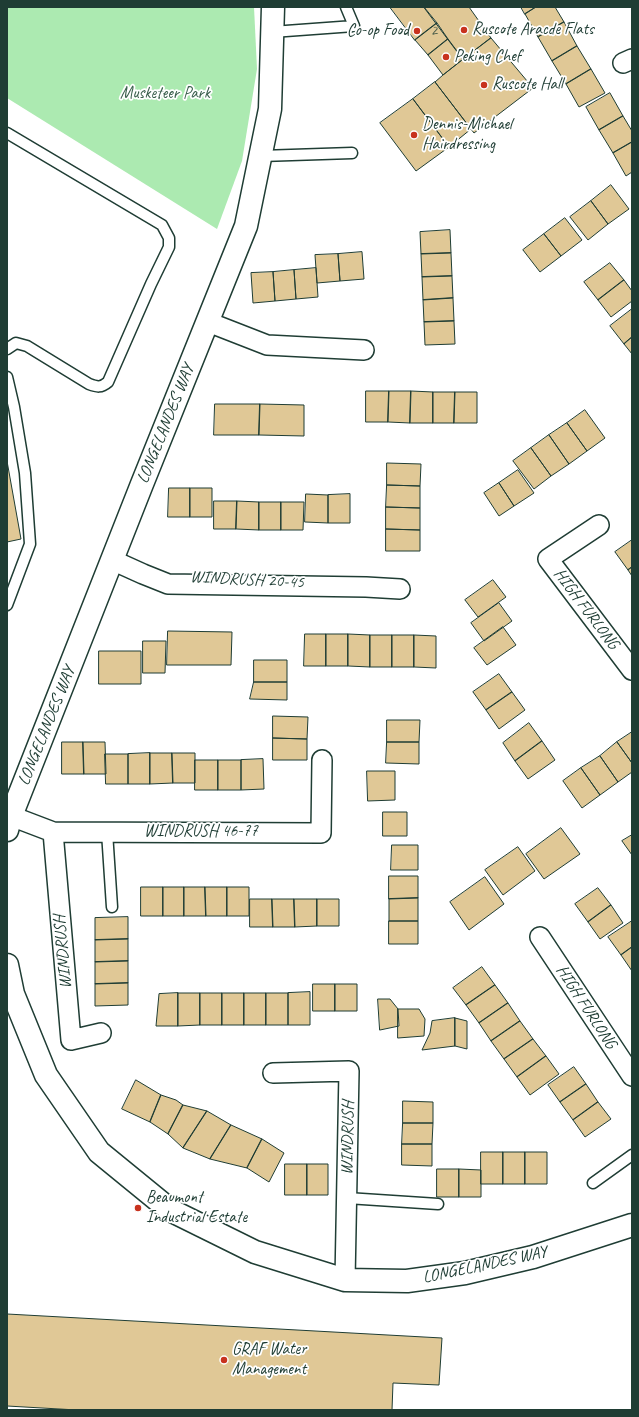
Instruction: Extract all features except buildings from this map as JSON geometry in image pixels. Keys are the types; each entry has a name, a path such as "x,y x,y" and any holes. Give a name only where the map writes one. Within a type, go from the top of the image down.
{"street":[{"name":"LONGELANDES WAY","path":"9,823 246,226 270,109 273,7"},
{"path":"208,322 266,345 364,350"},
{"name":"HIGH FURLONG","path":"599,525 548,559 632,670"},
{"name":"WINDRUSH 20-45","path":"114,557 162,575 374,582 400,589"},
{"name":"WINDRUSH 46-77","path":"9,823 53,832 321,833 322,760"},
{"name":"WINDRUSH","path":"53,832 71,1040 101,1033"},
{"name":"HIGH FURLONG","path":"540,937 632,1076"},
{"name":"LONGELANDES WAY","path":"7,965 13,994 46,1075 99,1152 170,1210 255,1252 345,1280 407,1281 466,1273 533,1257 632,1225"},
{"name":"WINDRUSH","path":"274,1073 349,1071 345,1280"}],"lane":[{"path":"272,32 354,26 346,7"},
{"path":"7,134 162,225 169,238 169,247 108,382 103,386 96,387 88,384 27,346 16,343 7,349"},
{"path":"261,156 352,153"},
{"path":"7,377 14,407 25,473 30,544 7,605"},
{"path":"107,832 112,907"},
{"path":"593,1183 632,1155"},
{"path":"347,1198 438,1204"}],"green space":[{"name":"Musketeer Park","path":"7,7 254,7 257,69 242,161 217,229 7,98"}],"place":[{"name":"Ruscote Aracde Flats","path":"464,30"},
{"name":"Co-op Food","path":"417,31"},
{"name":"Peking Chef","path":"446,57"},
{"name":"Ruscote Hall","path":"484,85"},
{"name":"Dennis-Michael Hairdressing","path":"414,135"},
{"name":"Beaumont Industrial Estate","path":"138,1208"},
{"name":"GRAF Water Management","path":"224,1360"}]}
